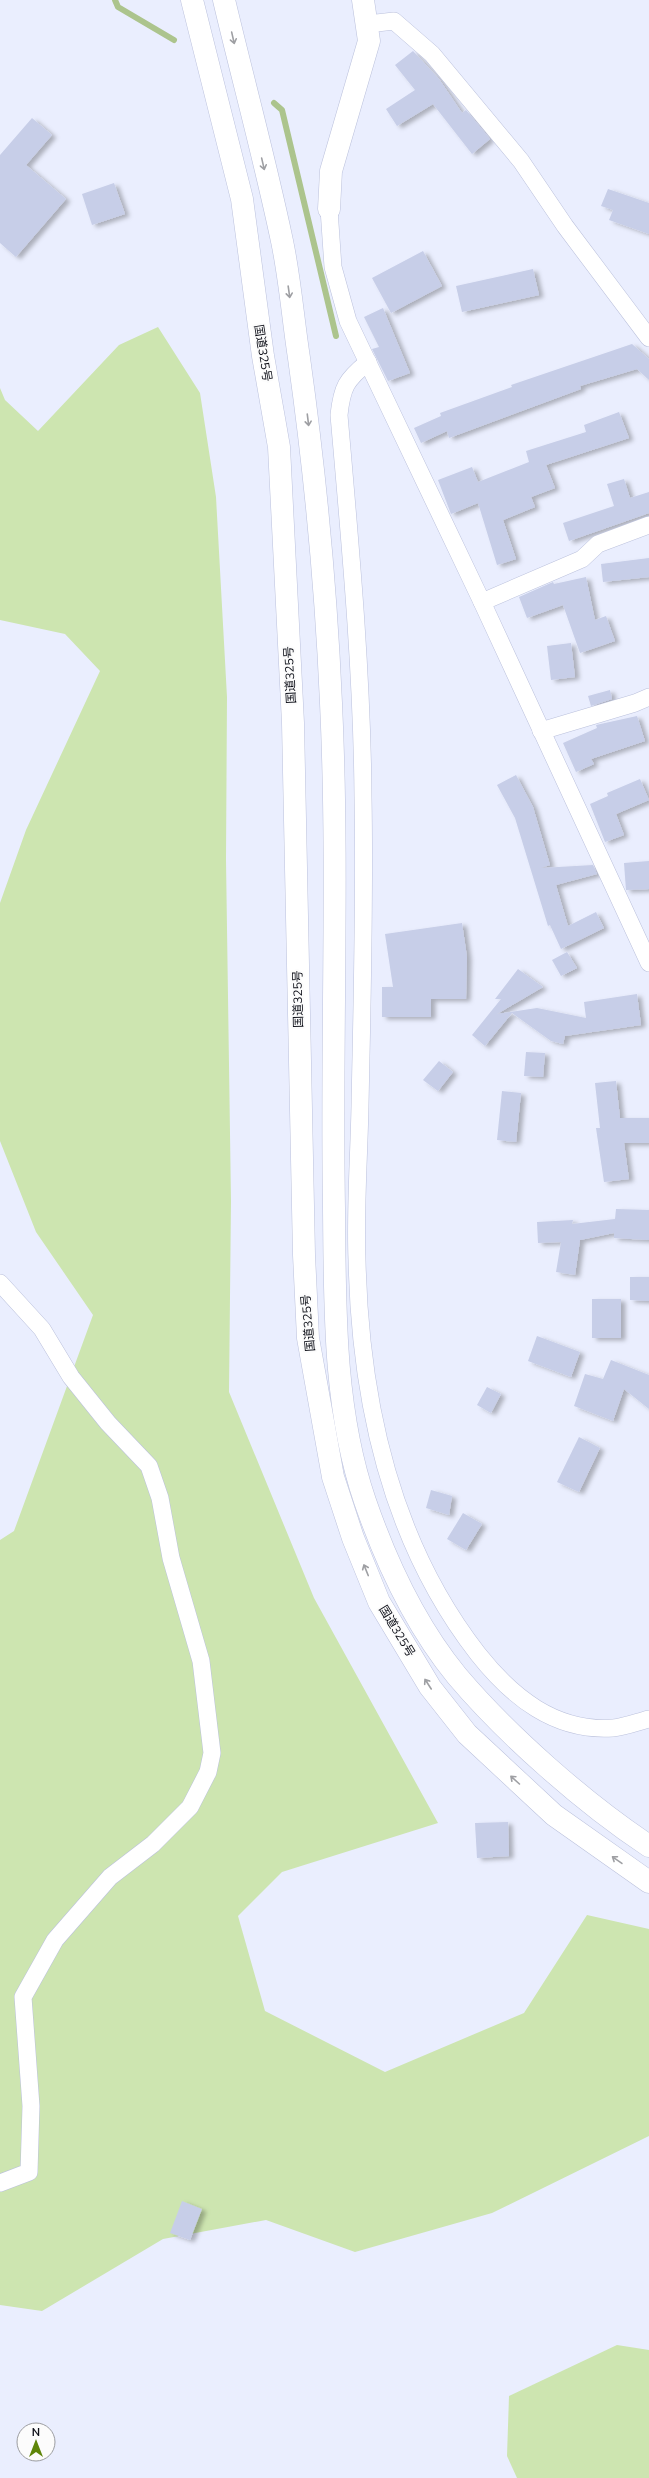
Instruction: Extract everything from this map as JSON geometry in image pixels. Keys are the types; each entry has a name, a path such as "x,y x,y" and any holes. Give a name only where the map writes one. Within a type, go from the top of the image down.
{"main road":[{"name":"国道325号","path":"192,0 242,199 263,356 279,447 293,723 304,1270 308,1338 333,1477 353,1538 379,1602 430,1687 467,1734 554,1815 649,1882"},
{"name":"国道325号","path":"224,0 283,245 308,419 325,583 336,826 332,1112 336,1351 354,1462 364,1497 400,1582 419,1620 456,1674 514,1735 564,1780 649,1846"},
{"path":"329,208 331,171 369,42 368,24 363,0"}],"street":[{"path":"368,24 394,21 432,54 521,161 574,239 649,338"},
{"path":"329,208 333,266 348,321 482,602 649,963"},
{"path":"368,362 350,377 342,392 339,415 357,631 363,796 356,1256 364,1369 374,1426 392,1488 410,1535 422,1561 467,1640 497,1678 524,1702 554,1718 587,1728 617,1728 649,1719"},
{"path":"482,602 582,559 598,544 649,525"},
{"path":"541,731 635,703 649,697"},
{"path":"0,1283 42,1329 71,1377 108,1423 149,1466 160,1498 171,1558 201,1661 212,1753 208,1772 190,1807 153,1844 110,1877 55,1940 23,1997 31,2106 29,2172 0,2183"}],"green space":[{"path":"158,327 200,393 216,497 227,697 226,860 231,1201 229,1392 314,1598 438,1823 282,1872 238,1916 265,2011 385,2072 524,2013 587,1915 649,1929 649,2136 492,2213 355,2252 266,2220 163,2239 42,2311 0,2305 0,1540 14,1531 93,1315 36,1232 0,1141 0,903 26,830 100,671 65,634 0,620 0,388 5,400 38,431 119,345"},
{"path":"617,2345 649,2350 649,2478 517,2478 507,2456 509,2396"}],"building":[{"path":"413,51 439,79 462,113 466,110 490,139 472,154 433,104 397,126 386,109 415,90 395,65"},
{"path":"32,118 52,135 26,165 66,199 16,257 0,243 0,155"},
{"path":"114,183 125,214 92,225 82,194"},
{"path":"608,189 649,203 649,234 609,220 613,210 601,206"},
{"path":"423,251 442,286 391,313 372,278"},
{"path":"533,269 539,295 462,312 456,286"},
{"path":"383,308 410,373 388,381 372,349 379,347 364,317"},
{"path":"632,344 649,359 649,380 637,369 580,386 581,389 449,438 447,431 421,443 414,428 441,416 440,413 512,387 511,385"},
{"path":"619,412 629,438 546,465 555,488 531,497 535,507 503,520 516,559 497,565 478,503 451,514 438,480 472,467 478,482 529,462 526,451 586,432 584,425"},
{"path":"624,479 630,498 649,492 649,513 569,541 563,523 614,506 607,484"},
{"path":"649,558 649,577 603,582 601,564"},
{"path":"586,577 595,620 606,616 615,641 580,653 563,605 527,618 519,597 553,582 554,584"},
{"path":"571,643 575,677 551,680 547,646"},
{"path":"610,690 612,699 591,706 588,696"},
{"path":"637,716 645,741 591,759 594,764 576,772 563,743 597,728 596,725"},
{"path":"516,775 533,807 550,865 541,868 593,865 597,874 556,885 568,926 596,912 604,928 561,949 550,925 548,926 515,818 497,785"},
{"path":"640,779 649,800 616,814 624,835 605,842 590,804 608,796 607,793"},
{"path":"649,861 649,889 626,890 624,863"},
{"path":"462,923 467,957 466,999 431,999 431,1017 382,1017 382,987 393,987 385,934"},
{"path":"567,952 577,968 561,976 552,960"},
{"path":"518,969 543,987 497,1014 537,1008 586,1018 584,1002 637,994 641,1025 565,1036 563,1044 551,1041 512,1013 485,1046 472,1035 501,999 495,999"},
{"path":"526,1052 545,1053 543,1077 524,1076"},
{"path":"439,1061 453,1072 438,1091 423,1080"},
{"path":"616,1081 620,1118 649,1118 649,1143 624,1143 629,1179 604,1182 596,1128 600,1128 595,1083"},
{"path":"502,1091 521,1093 516,1142 497,1140"},
{"path":"616,1209 649,1210 649,1240 614,1238 614,1233 580,1240 575,1275 556,1272 561,1242 538,1243 537,1222 573,1220 572,1224 615,1219"},
{"path":"630,1277 649,1277 649,1301 630,1300"},
{"path":"592,1299 621,1299 621,1338 592,1338"},
{"path":"537,1336 580,1352 571,1377 528,1361"},
{"path":"611,1360 649,1375 649,1409 624,1389 613,1421 574,1406 585,1374 603,1379"},
{"path":"487,1387 501,1394 491,1413 477,1405"},
{"path":"579,1437 600,1448 579,1492 557,1482"},
{"path":"431,1490 452,1496 449,1515 426,1508"},
{"path":"463,1513 482,1524 466,1550 447,1539"},
{"path":"508,1822 509,1856 477,1858 475,1823"},
{"path":"182,2201 202,2209 190,2240 170,2233"}],"waterway":[{"path":"115,0 118,7 174,40"},
{"path":"274,103 282,110 336,336"}]}
